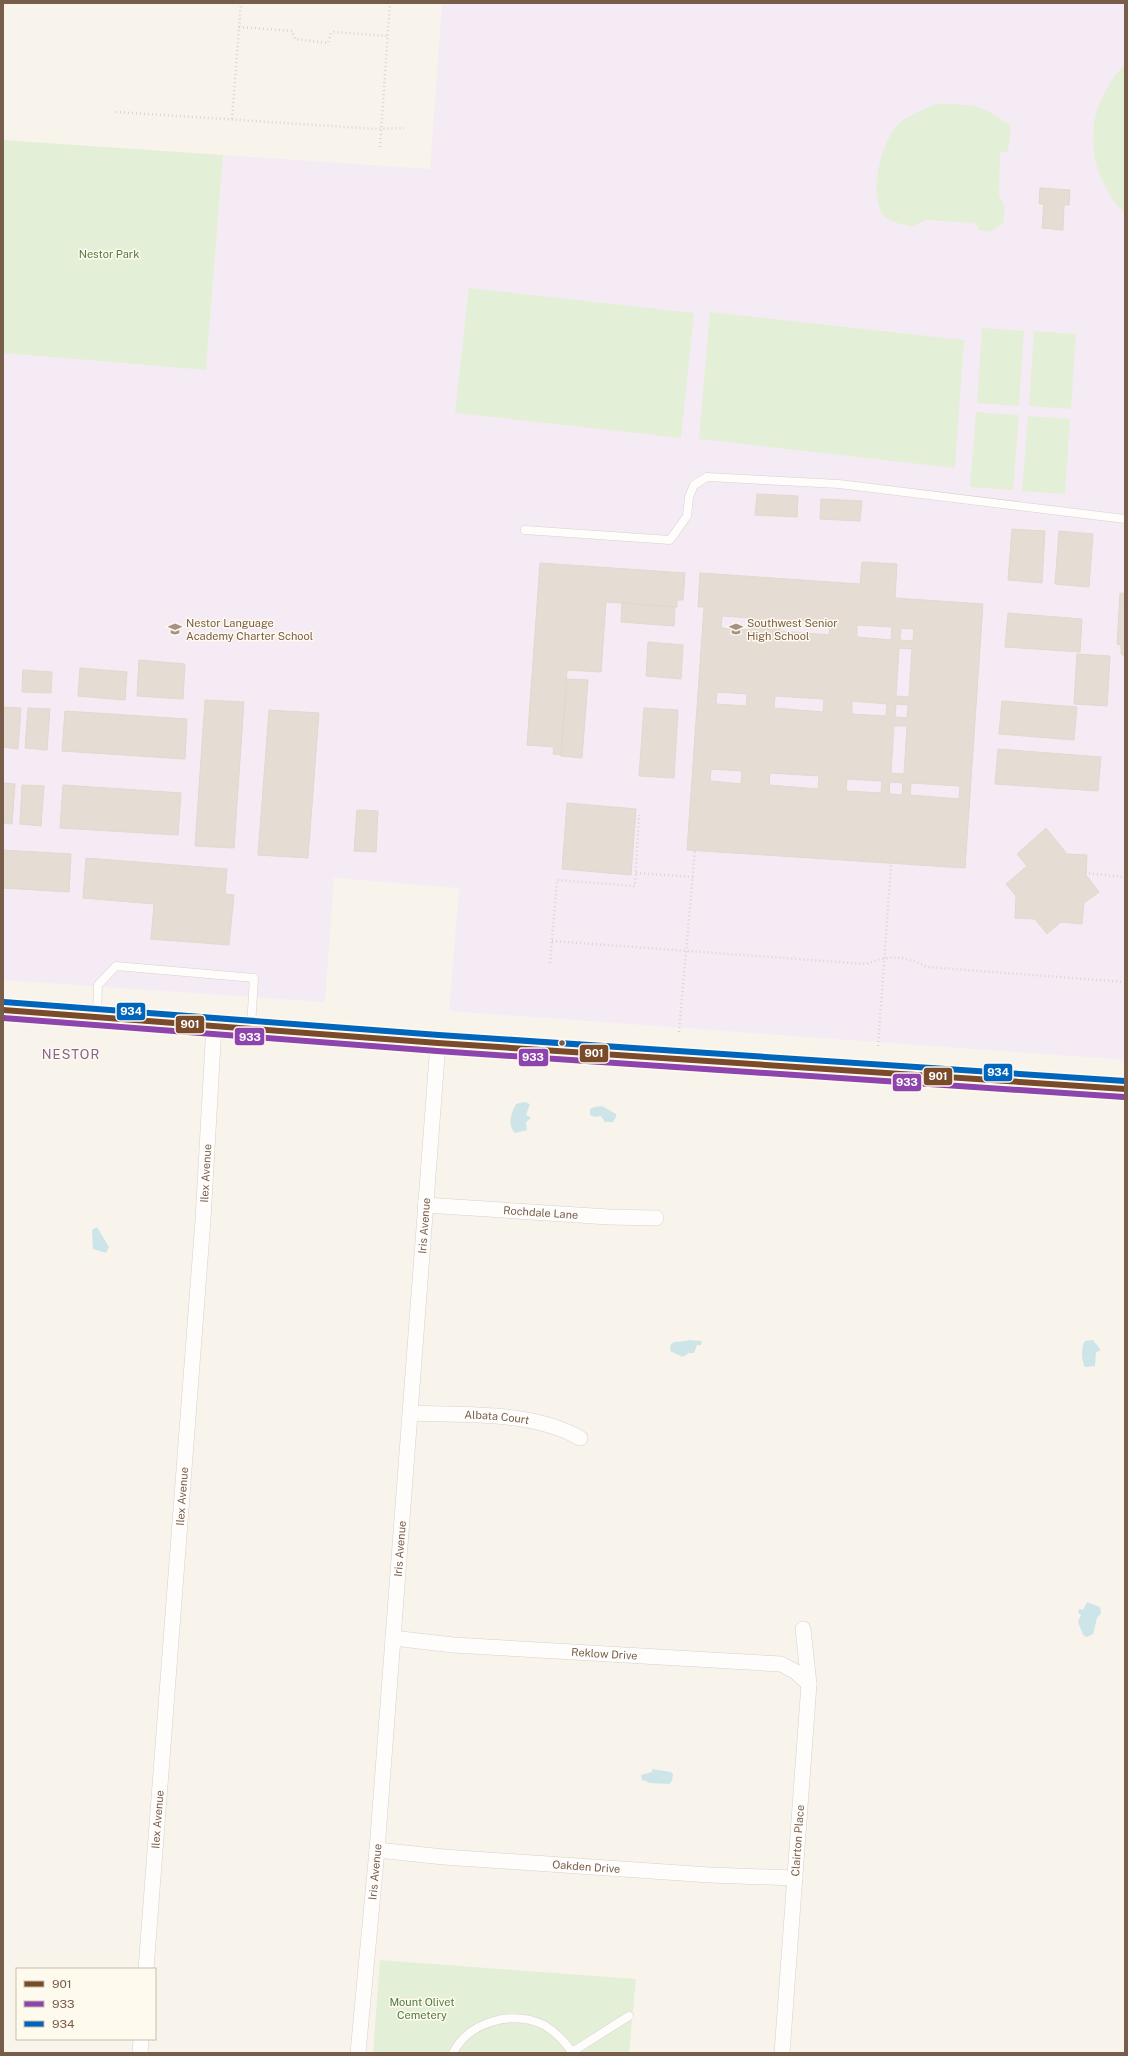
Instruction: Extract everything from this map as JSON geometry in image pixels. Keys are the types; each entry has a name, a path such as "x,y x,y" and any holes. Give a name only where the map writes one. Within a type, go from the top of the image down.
{"main road":[{"path":"3,1010 214,1024 438,1043 1125,1089"}],"street":[{"name":"Ilex Avenue","path":"146,1968 203,1220 214,1024"},
{"name":"Iris Avenue","path":"358,2053 377,1850 438,1043"},
{"name":"Rochdale Lane","path":"425,1205 609,1217 656,1218"},
{"name":"Albata Court","path":"410,1413 514,1418 541,1423 570,1432 580,1438"},
{"name":"Clairton Place","path":"782,2053 809,1684 803,1629"},
{"name":"Reklow Drive","path":"393,1638 453,1645 781,1664 796,1672 809,1684"},
{"name":"Oakden Drive","path":"377,1850 444,1857 710,1875 795,1878"},
{"path":"140,2053 141,2040"}],"lane":[{"path":"525,530 670,540 687,516 689,498 694,485 707,477 839,484 1125,519"},
{"path":"97,1017 98,985 116,966 254,978 251,1028"},
{"path":"452,2053 463,2038 475,2029 488,2022 516,2018 531,2020 544,2025 556,2033 572,2052 629,2016"}],"path":[{"path":"232,119 241,3"},
{"path":"380,147 390,3"},
{"path":"239,27 292,31 295,39 328,42 331,33 334,32 388,36"},
{"path":"116,112 377,129 381,127 404,128"},
{"path":"550,962 557,880 634,886 639,815"},
{"path":"679,1032 687,950 694,850"},
{"path":"878,1046 891,865"},
{"path":"636,873 693,877"},
{"path":"1085,873 1125,877"},
{"path":"552,941 866,964 884,957 912,960 927,967 1125,982"}],"shaded area":[{"name":"Southwest Senior High School","path":"442,3 1125,3 1125,1060 449,1011 459,888 334,878 325,1002 3,980 3,353 206,370 223,155 430,169"}],"green space":[{"path":"1125,65 1125,214 1114,201 1105,186 1094,156 1093,140 1094,124 1098,108 1111,81"},
{"path":"936,104 959,104 984,109 1011,126 1008,151 1000,153 999,195 1005,207 1003,223 990,232 979,230 975,223 925,220 912,227 888,219 882,213 878,204 878,169 891,135 896,127 904,120"},
{"name":"Nestor Park","path":"3,140 223,155 206,370 3,353"},
{"path":"469,288 694,313 681,438 455,413"},
{"path":"710,312 964,340 955,468 699,439"},
{"path":"982,328 1024,331 1019,406 977,403"},
{"path":"1034,331 1076,334 1071,409 1029,406"},
{"path":"976,412 1019,415 1013,490 970,487"},
{"path":"1028,416 1070,419 1065,494 1022,491"},
{"name":"Mount Olivet Cemetery","path":"380,1960 636,1979 629,2053 373,2053"}],"water":[{"path":"524,1102 530,1104 526,1115 530,1117 530,1119 526,1122 527,1130 515,1133 510,1123 511,1115 516,1104"},
{"path":"602,1106 616,1114 613,1122 605,1122 601,1116 594,1117 590,1115 590,1109"},
{"path":"97,1227 109,1247 106,1253 93,1249 92,1230"},
{"path":"689,1340 702,1341 701,1345 697,1345 694,1353 689,1353 683,1357 670,1351 671,1344"},
{"path":"1093,1340 1100,1351 1096,1352 1095,1366 1085,1367 1082,1357 1083,1346 1085,1341"},
{"path":"1087,1602 1100,1607 1101,1613 1097,1618 1093,1634 1087,1637 1083,1635 1078,1622 1081,1615 1078,1613 1079,1609 1083,1610"},
{"path":"652,1769 671,1772 673,1774 672,1781 669,1784 649,1783 642,1780 641,1775 652,1772"}],"building":[{"path":"1040,188 1070,190 1069,205 1064,205 1063,230 1042,228 1044,204 1039,204"},
{"path":"757,494 798,496 797,517 755,515"},
{"path":"821,499 862,501 860,521 820,519"},
{"path":"1012,529 1045,531 1042,583 1008,580"},
{"path":"1059,531 1093,534 1089,587 1055,584"},
{"path":"862,562 897,564 895,598 983,604 965,868 687,850 704,607 698,607 700,573 860,584","holes":["722,616 752,618 751,630 721,628","781,619 830,622 829,635 780,631","857,625 892,627 891,640 857,637","901,628 914,629 913,641 900,640","899,648 912,649 909,697 896,696","717,692 747,694 746,706 716,704","775,696 824,699 823,712 774,708","852,701 887,704 886,716 852,714","896,704 908,705 907,718 895,717","894,726 907,726 904,774 891,773","711,769 742,771 741,784 710,781","770,773 819,776 818,789 769,785","847,779 882,781 881,793 846,791","890,782 903,783 902,795 889,794","911,783 960,786 959,799 910,795"]},
{"path":"540,563 685,573 683,600 677,600 677,607 606,602 601,672 567,670 561,755 553,754 554,747 527,745"},
{"path":"1120,593 1125,593 1125,656 1121,654 1121,645 1117,644"},
{"path":"622,603 675,607 674,626 621,622"},
{"path":"1008,613 1082,619 1080,652 1005,647"},
{"path":"648,642 683,645 681,679 646,676"},
{"path":"1077,654 1110,656 1107,706 1074,704"},
{"path":"139,660 185,664 183,699 137,696"},
{"path":"80,668 127,672 125,700 78,696"},
{"path":"23,670 52,672 51,693 22,692"},
{"path":"567,679 588,680 582,758 561,756"},
{"path":"205,700 244,702 234,848 195,846"},
{"path":"1002,701 1077,707 1074,740 999,734"},
{"path":"3,707 21,708 18,749 3,747"},
{"path":"28,708 50,709 47,750 25,748"},
{"path":"644,708 678,710 674,778 639,776"},
{"path":"269,710 319,713 308,858 258,855"},
{"path":"65,711 187,719 185,759 62,751"},
{"path":"998,749 1101,757 1098,791 995,784"},
{"path":"3,783 15,784 12,824 3,823"},
{"path":"22,785 44,786 41,826 20,824"},
{"path":"63,785 181,793 178,835 60,828"},
{"path":"567,803 636,809 631,875 562,869"},
{"path":"357,810 378,811 376,852 354,851"},
{"path":"1046,828 1067,854 1087,855 1086,875 1099,892 1084,903 1082,924 1061,922 1047,934 1035,919 1015,918 1016,896 1006,884 1027,866 1017,854"},
{"path":"3,850 71,854 69,892 3,888"},
{"path":"86,858 227,869 225,894 234,895 229,945 151,939 154,904 83,898"}],"transit line":[{"name":"934","path":"4,1002 439,1035 1125,1081"},
{"name":"901","path":"3,1010 438,1043 1125,1089"},
{"name":"933","path":"3,1018 437,1051 1124,1097"}],"place":[{"name":"Nestor Language Academy Charter School","path":"175,629"},
{"name":"Southwest Senior High School","path":"736,629"}],"district":[{"name":"NESTOR","path":"71,1054"}]}
